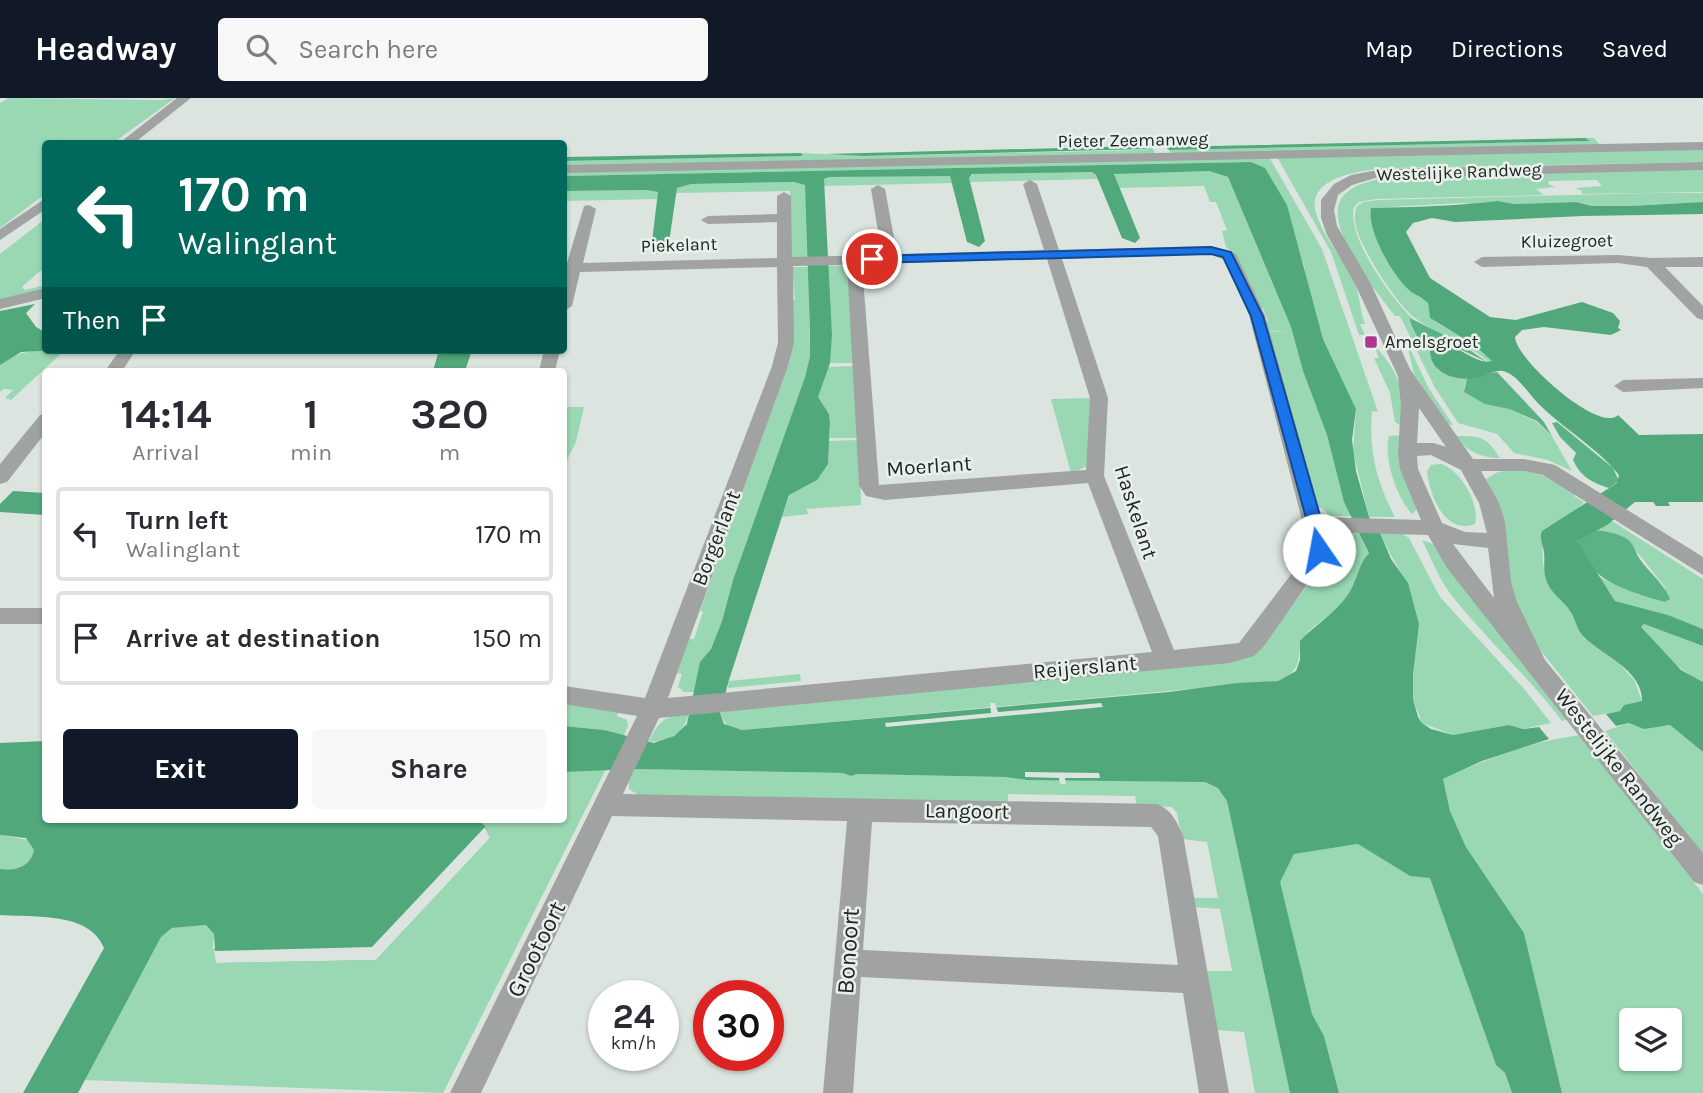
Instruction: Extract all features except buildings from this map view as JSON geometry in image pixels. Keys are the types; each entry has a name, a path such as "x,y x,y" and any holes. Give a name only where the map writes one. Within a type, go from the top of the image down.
{"street":[{"path":"129,140 185,98"},
{"name":"Pieter Zeemanweg","path":"567,169 1703,146"},
{"name":"Westelijke Randweg","path":"1534,660 1504,594 1498,539 1489,503 1403,369 1371,299 1329,221 1326,208 1329,198 1345,183 1369,175 1703,166"},
{"name":"Haskelant","path":"1030,184 1099,398 1095,476 1166,659"},
{"path":"878,188 890,259"},
{"path":"784,196 789,261"},
{"path":"0,236 42,205"},
{"path":"568,268 589,209"},
{"name":"Piekelant","path":"708,220 785,218"},
{"name":"Reijerslant","path":"567,696 647,718 683,706 734,699 1230,654 1246,650 1315,558 1320,540 1313,524 1257,316 1231,257 1211,250 1052,254"},
{"name":"Piekelant","path":"568,268 1052,254"},
{"name":"Kluizegroet","path":"1482,262 1618,259 1652,263 1703,262"},
{"name":"Moerlant","path":"848,260 869,485 873,491 885,493 1095,476"},
{"name":"Borgerlant","path":"607,805 647,718 780,366 786,343 789,261"},
{"path":"1652,263 1703,315"},
{"path":"0,304 42,294"},
{"name":"Westelijke Randweg","path":"1403,369 1410,405 1407,453 1411,477 1434,528 1466,581 1534,660 1703,873"},
{"path":"1623,386 1703,383"},
{"path":"0,477 42,424"},
{"path":"1407,453 1415,449 1434,449 1467,465 1534,466 1548,470 1703,567"},
{"path":"1313,524 1434,528 1449,536 1474,542 1498,539"},
{"path":"0,616 42,616"},
{"name":"Langoort","path":"607,805 1157,816 1170,835 1214,1093"},
{"name":"Grootoort","path":"465,1093 607,805"},
{"name":"Bonoort","path":"838,1093 860,809"},
{"path":"847,963 1195,980"}],"shaded area":[{"path":"9,98 175,98 117,140 42,140 42,196 0,228 0,103"},
{"path":"1585,138 1594,138 1601,146 1171,154 1169,150 1590,141"},
{"path":"1585,138 1590,141 1169,150 1166,147"},
{"path":"1139,146 1147,149 863,156 826,154"},
{"path":"1146,147 1152,147 1155,152 1152,155 567,166 567,161 800,156 803,154 801,153 863,156 1145,150"},
{"path":"1703,149 1703,162 1391,168 1353,173 1327,183 1319,191 1315,202 1317,216 1354,282 1365,324 1360,324 1365,335 1359,335 1331,252 1277,157"},
{"path":"801,153 803,155 567,161 567,157"},
{"path":"1269,157 1322,249 1378,412 1372,411 1375,466 1395,517 1369,517 1353,451 1356,409 1323,339 1306,283 1304,265 1250,162 567,176 567,170"},
{"path":"1251,162 1265,168 1287,205 1323,339 1356,409 1352,440 1356,471 1369,517 1380,533 1391,559 1408,583 1419,624 1413,674 1413,699 1418,717 1431,729 1453,735 1509,725 1523,729 1539,727 1549,739 1482,761 1443,779 1450,811 1466,847 1524,933 1562,1093 1512,1093 1505,1073 1496,1065 1430,878 1410,876 1358,844 1294,854 1280,882 1312,1014 1324,1036 1339,1093 1290,1093 1227,801 1218,788 1205,782 635,769 567,772 567,726 604,730 654,743 674,736 687,724 700,662 711,649 722,621 733,580 810,356 805,185 794,182 691,184 677,188 668,249 664,253 652,254 658,192 567,191 567,176","holes":["1209,171 1228,177 1291,327 1303,371 1327,435 1344,502 1369,553 1347,596 1300,641 1300,660 1296,671 1278,681 1237,683 1169,692 742,730 724,724 720,713 729,680 789,495 817,480 828,464 829,414 818,397 830,363 832,335 824,179 950,176 967,242 979,247 985,241 969,178 972,174 1092,172 1096,175 1122,238 1135,243 1140,238 1114,174"]},
{"path":"1703,169 1703,192 1582,194 1582,191 1576,188 1602,186 1597,180 1549,181 1548,184 1556,187 1536,189 1544,195 1376,199 1359,202 1354,207 1353,219 1363,249 1393,297 1413,319 1410,318 1411,326 1425,348 1430,350 1438,370 1447,375 1467,378 1464,388 1537,422 1550,435 1545,424 1572,471 1548,460 1514,453 1497,434 1458,423 1434,386 1400,316 1395,316 1353,256 1338,221 1338,206 1345,194 1366,182 1391,177"},
{"path":"1209,171 1228,177 1291,327 1303,371 1327,435 1344,502 1352,516 1330,516 1322,508 1316,507 1267,331 1288,332 1267,330 1265,322 1268,321 1263,308 1259,308 1236,257 1226,247 1222,231 1227,230 1216,202 1210,202 1204,186 1119,188 1113,176 1119,172"},
{"path":"1094,173 1098,179 970,182 969,177 974,174"},
{"path":"943,174 951,177 954,183 823,186 824,179 829,177"},
{"path":"794,182 805,185 809,257 791,258 790,191 676,193 677,188 691,184"},
{"path":"647,190 658,192 658,199 567,201 567,191"},
{"path":"1703,193 1703,202 1592,206 1577,202 1514,204 1498,201 1482,205 1462,203 1371,208 1377,240 1396,275 1410,291 1428,303 1430,318 1487,354 1493,361 1490,363 1407,311 1389,288 1363,245 1355,220 1357,206 1377,200"},
{"path":"1498,201 1514,204 1576,202 1592,206 1703,202 1703,214 1455,222 1432,218 1413,223 1406,232 1430,278 1490,317 1516,320 1582,302 1613,313 1620,321 1618,328 1621,330 1611,335 1544,327 1522,330 1515,337 1519,348 1543,377 1560,392 1594,414 1608,418 1618,415 1639,435 1703,434 1703,502 1668,502 1670,506 1656,506 1653,502 1635,502 1607,525 1577,541 1615,601 1668,615 1703,629 1703,646 1644,624 1641,627 1681,670 1703,682 1703,752 1670,725 1644,729 1629,723 1616,726 1606,714 1620,711 1624,705 1642,701 1641,690 1629,672 1583,636 1569,609 1551,589 1546,579 1542,531 1617,483 1619,475 1600,455 1545,410 1521,383 1508,373 1498,371 1465,379 1448,375 1435,366 1430,350 1444,343 1475,358 1492,361 1473,344 1430,318 1428,303 1403,284 1389,264 1377,240 1371,217 1371,208"},
{"path":"42,221 42,270 22,287 25,290 42,286 42,290 0,300 0,254"},
{"path":"827,266 849,266 857,363 829,363 832,335"},
{"path":"792,267 809,267 810,356 805,377 733,580 722,621 711,649 700,662 695,692 684,692 678,687 682,674 677,673 689,639 694,639 703,612 700,611 789,363 793,345 792,300 795,300"},
{"path":"35,304 26,313 36,327 42,330 42,351 21,352 0,365 0,311"},
{"path":"1410,318 1458,342 1487,362 1449,344 1433,348 1425,346 1419,340"},
{"path":"1406,340 1428,387 1453,425 1448,425 1414,374"},
{"path":"1374,345 1395,372 1398,381 1402,401 1400,425 1395,422 1390,393 1374,358 1379,358"},
{"path":"31,352 61,354 46,368 42,368 42,371 11,400 5,398 13,390 4,389 0,392 0,365 15,356"},
{"path":"438,354 471,354 466,368 434,368"},
{"path":"857,366 860,438 830,438 829,414 818,397 826,370 828,367"},
{"path":"1497,372 1544,422 1551,435 1537,421 1509,409 1485,404 1464,392 1467,378"},
{"path":"1091,398 1088,466 1071,473 1051,399"},
{"path":"584,407 576,442 567,460 567,408"},
{"path":"1557,422 1613,468 1619,481 1609,488 1583,475 1573,460 1576,453 1560,437 1552,423"},
{"path":"1402,435 1417,509 1412,514 1401,498 1388,455 1389,436"},
{"path":"1456,436 1471,436 1487,441 1500,458 1475,453 1464,446"},
{"path":"857,440 857,449 860,449 861,505 806,509 809,514 782,517 791,491 828,464 829,441"},
{"path":"1441,464 1462,480 1475,507 1475,524 1455,524 1447,519 1435,501 1427,471 1431,465"},
{"path":"1519,471 1539,475 1577,493 1574,496 1584,502 1573,513 1542,531 1543,564 1552,591 1571,612 1584,638 1616,660 1634,680 1642,701 1624,705 1620,711 1593,716 1541,651 1510,588 1486,479 1498,472"},
{"path":"13,491 42,493 42,515 0,512 0,504"},
{"path":"1612,521 1703,579 1703,629 1668,615 1615,601 1599,577 1639,595 1666,588 1627,543 1618,537 1594,530"},
{"path":"1594,530 1616,534 1629,541 1670,599 1665,602 1624,589 1590,566 1577,541"},
{"path":"1339,532 1361,533 1369,553 1347,597 1336,610 1310,630 1300,648 1293,671 1278,681 742,730 728,727 720,714 721,711 1233,662 1256,653 1326,561 1329,537"},
{"path":"1380,533 1403,534 1409,538 1440,597 1525,690 1551,723 1523,729 1509,725 1453,735 1422,723 1413,699 1412,598"},
{"path":"1422,540 1433,544 1440,551 1569,719 1562,721 1460,606 1443,583"},
{"path":"1644,624 1703,646 1703,682 1669,658 1641,627"},
{"path":"800,674 801,681 728,688 729,681"},
{"path":"567,702 619,711 617,716 627,720 628,726 623,737 604,730 567,726"},
{"path":"689,714 684,726 669,739 649,741 664,720"},
{"path":"1629,723 1644,728 1670,725 1703,752 1703,855 1605,731"},
{"path":"1580,735 1703,894 1703,1093 1562,1093 1524,933 1466,847 1450,811 1443,779 1510,752"},
{"path":"42,741 42,823 482,823 490,838 376,960 216,963 214,934 206,925 172,928 161,937 78,1093 23,1093 104,948 97,936 73,922 44,917 0,915 0,869 22,867 34,850 26,838 0,835 0,743"},
{"path":"606,769 443,1093 84,1080 161,937 172,928 206,925 214,934 213,949 485,826 482,823 567,823 567,772"},
{"path":"635,769 844,773 851,776 1005,777 1027,780 1194,780 1214,786 1222,791 1227,800 1290,1093 1255,1093 1244,1032 1216,1030 1206,971 1232,971 1220,909 1194,907 1192,898 1218,898 1207,842 1182,839 1177,813 1172,807 1137,805 1135,796 1008,794 1008,803 640,796 629,789 629,781"},
{"path":"0,835 29,840 34,850 26,864 12,869 0,869"},
{"path":"1359,844 1410,876 1430,877 1496,1065 1505,1073 1512,1093 1339,1093 1324,1036 1312,1014 1279,882 1294,854"}],"pier":[{"path":"990,703 995,703 998,712 1101,703 1103,707 886,727 885,723 991,713"},
{"path":"1025,772 1099,773 1100,778 1065,778 1066,784 1060,784 1059,778 1025,777"},
{"path":"485,827 490,838 376,960 216,963 214,951 372,947"}],"place":[{"name":"Amelsgroet","path":"1371,342"}],"route":[{"path":"872,259 1211,250 1227,254 1231,257 1257,316 1313,524 1320,540 1319,550"}]}
